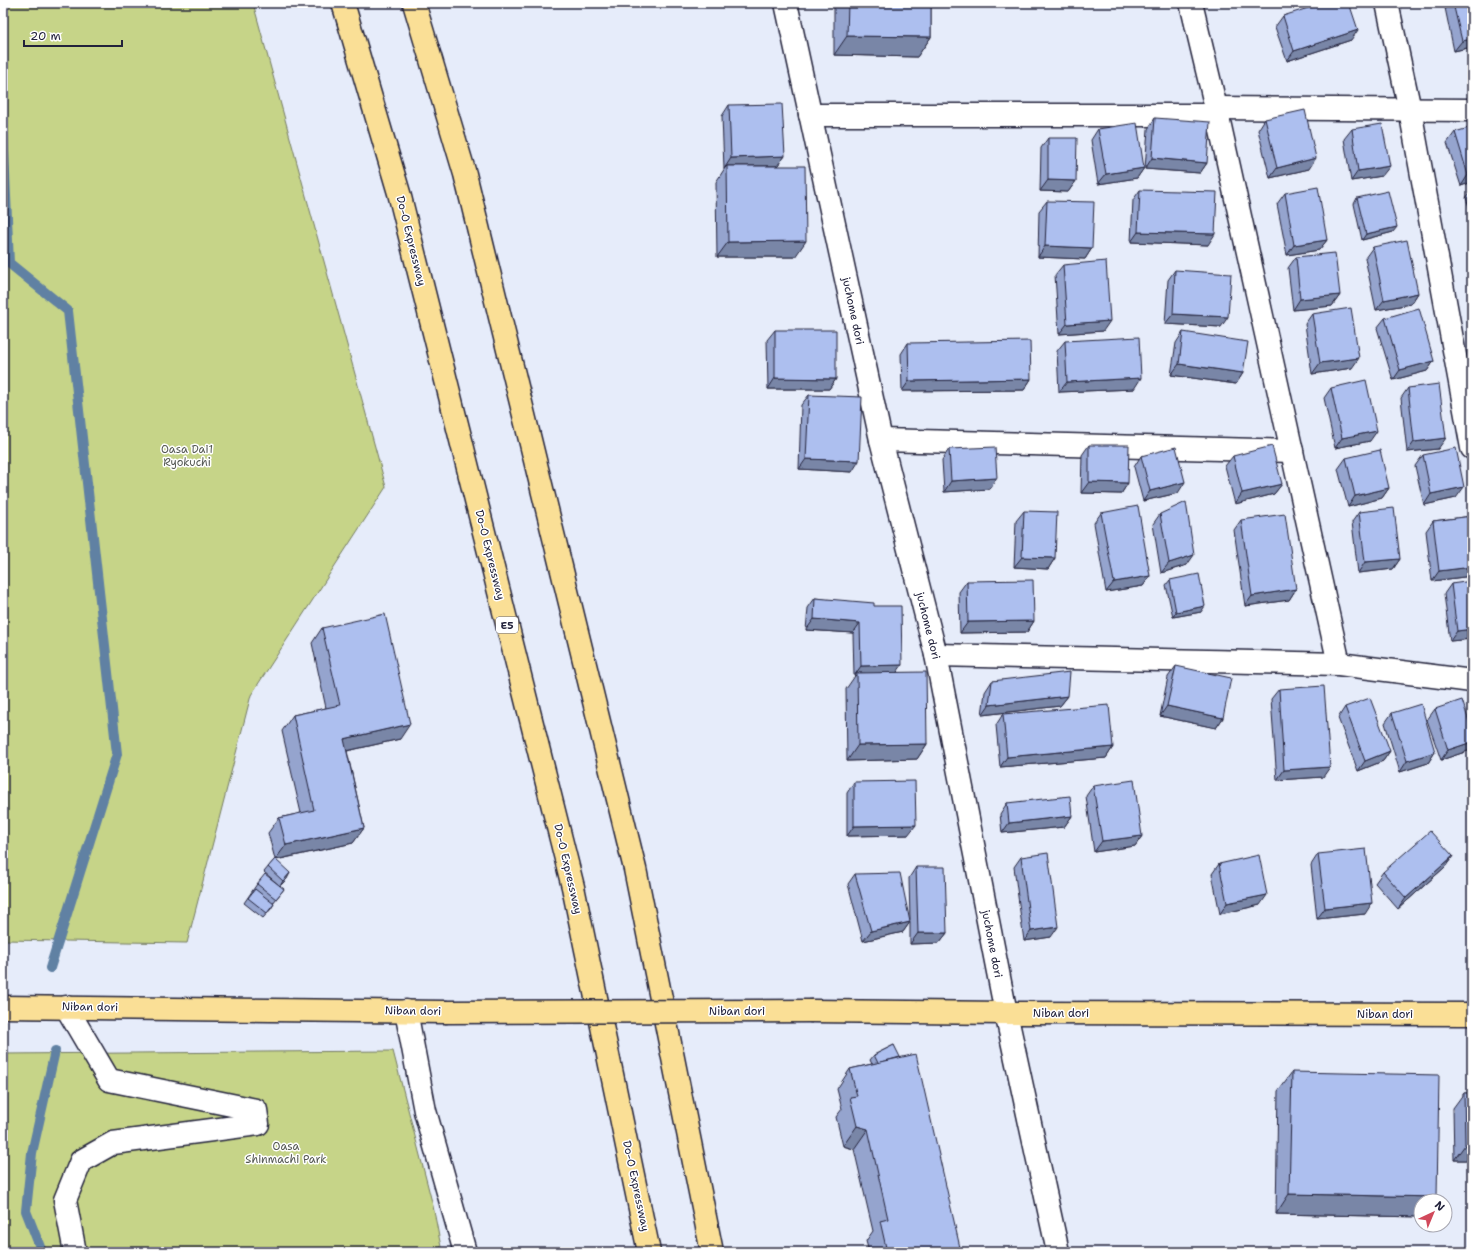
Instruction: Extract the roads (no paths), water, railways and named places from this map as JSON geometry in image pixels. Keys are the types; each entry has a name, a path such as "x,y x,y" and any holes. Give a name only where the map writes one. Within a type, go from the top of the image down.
{"main road":[{"name":"Do-O Expressway","path":"343,3 399,192 569,872 649,1252"},
{"path":"414,3 465,174 635,869 712,1252"},
{"name":"Niban dori","path":"3,1006 445,1012 812,1011 1472,1014"}],"street":[{"name":"juchome dori","path":"786,3 880,440 936,655 1006,1013 1058,1252"},
{"path":"1190,3 1216,112 1339,664"},
{"path":"1387,3 1410,110 1472,448"},
{"path":"810,115 1472,110"},
{"path":"880,440 1292,451"},
{"path":"936,655 1339,664 1472,681"},
{"path":"66,1007 109,1080 256,1110 258,1124 113,1143 81,1161 65,1200 75,1252"},
{"path":"406,1011 425,1111 465,1252"}],"waterway":[{"path":"3,129 9,263 68,311 117,754 50,968"},
{"path":"42,1252 26,1211 32,1153 55,1051"}],"park label":[{"name":"Oasa Dai1 Ryokuchi","path":"187,455"},
{"name":"Oasa Shinmachi Park","path":"286,1152"}]}
